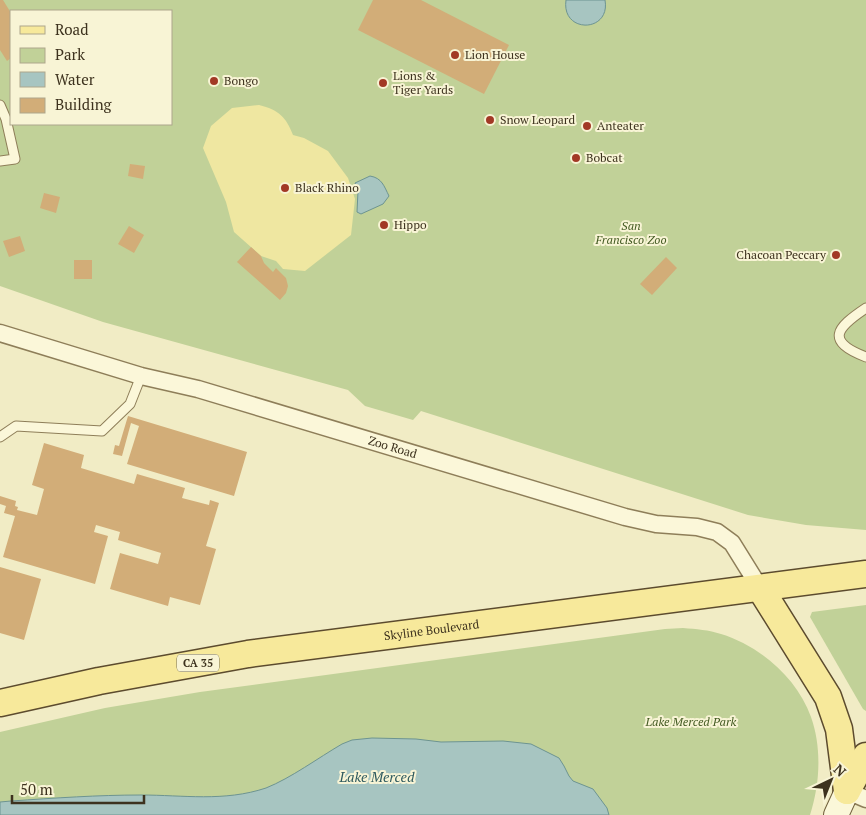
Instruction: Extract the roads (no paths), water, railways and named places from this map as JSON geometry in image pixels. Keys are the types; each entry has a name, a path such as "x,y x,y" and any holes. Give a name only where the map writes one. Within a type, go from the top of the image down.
{"main road":[{"name":"Skyline Boulevard","path":"0,703 108,679 248,654 866,574"},
{"path":"760,588 831,704 856,795"},
{"path":"856,795 866,756"}],"street":[{"name":"Zoo Road","path":"0,333 142,376 198,389 626,517 656,524 697,527 717,532 732,543 760,588"},
{"path":"836,815 856,795"}],"lane":[{"path":"0,106 6,119 15,159 0,161"},
{"path":"866,308 843,324 840,337 842,344 847,348 866,357"},
{"path":"0,437 16,426 102,431 130,404 142,376"}],"water":[{"path":"566,0 605,0 605,11 601,19 594,23 578,24 571,19 566,11"},
{"path":"370,176 380,181 389,196 383,204 361,214 357,212 358,191 355,183"},
{"name":"Lake Merced","path":"372,738 416,739 441,742 503,741 531,744 559,758 573,781 593,789 607,808 609,815 0,815 0,802 125,795 203,797 250,792 266,788 285,779 342,744 352,740"}],"place":[{"name":"Lion House","path":"455,55"},
{"name":"Bongo","path":"214,81"},
{"name":"Lions & Tiger Yards","path":"383,83"},
{"name":"Snow Leopard","path":"490,120"},
{"name":"Anteater","path":"587,126"},
{"name":"Bobcat","path":"576,158"},
{"name":"Black Rhino","path":"285,188"},
{"name":"Hippo","path":"384,225"},
{"name":"Chacoan Peccary","path":"836,255"}],"park label":[{"name":"San Francisco Zoo","path":"631,233"},
{"name":"Lake Merced Park","path":"691,722"}]}
